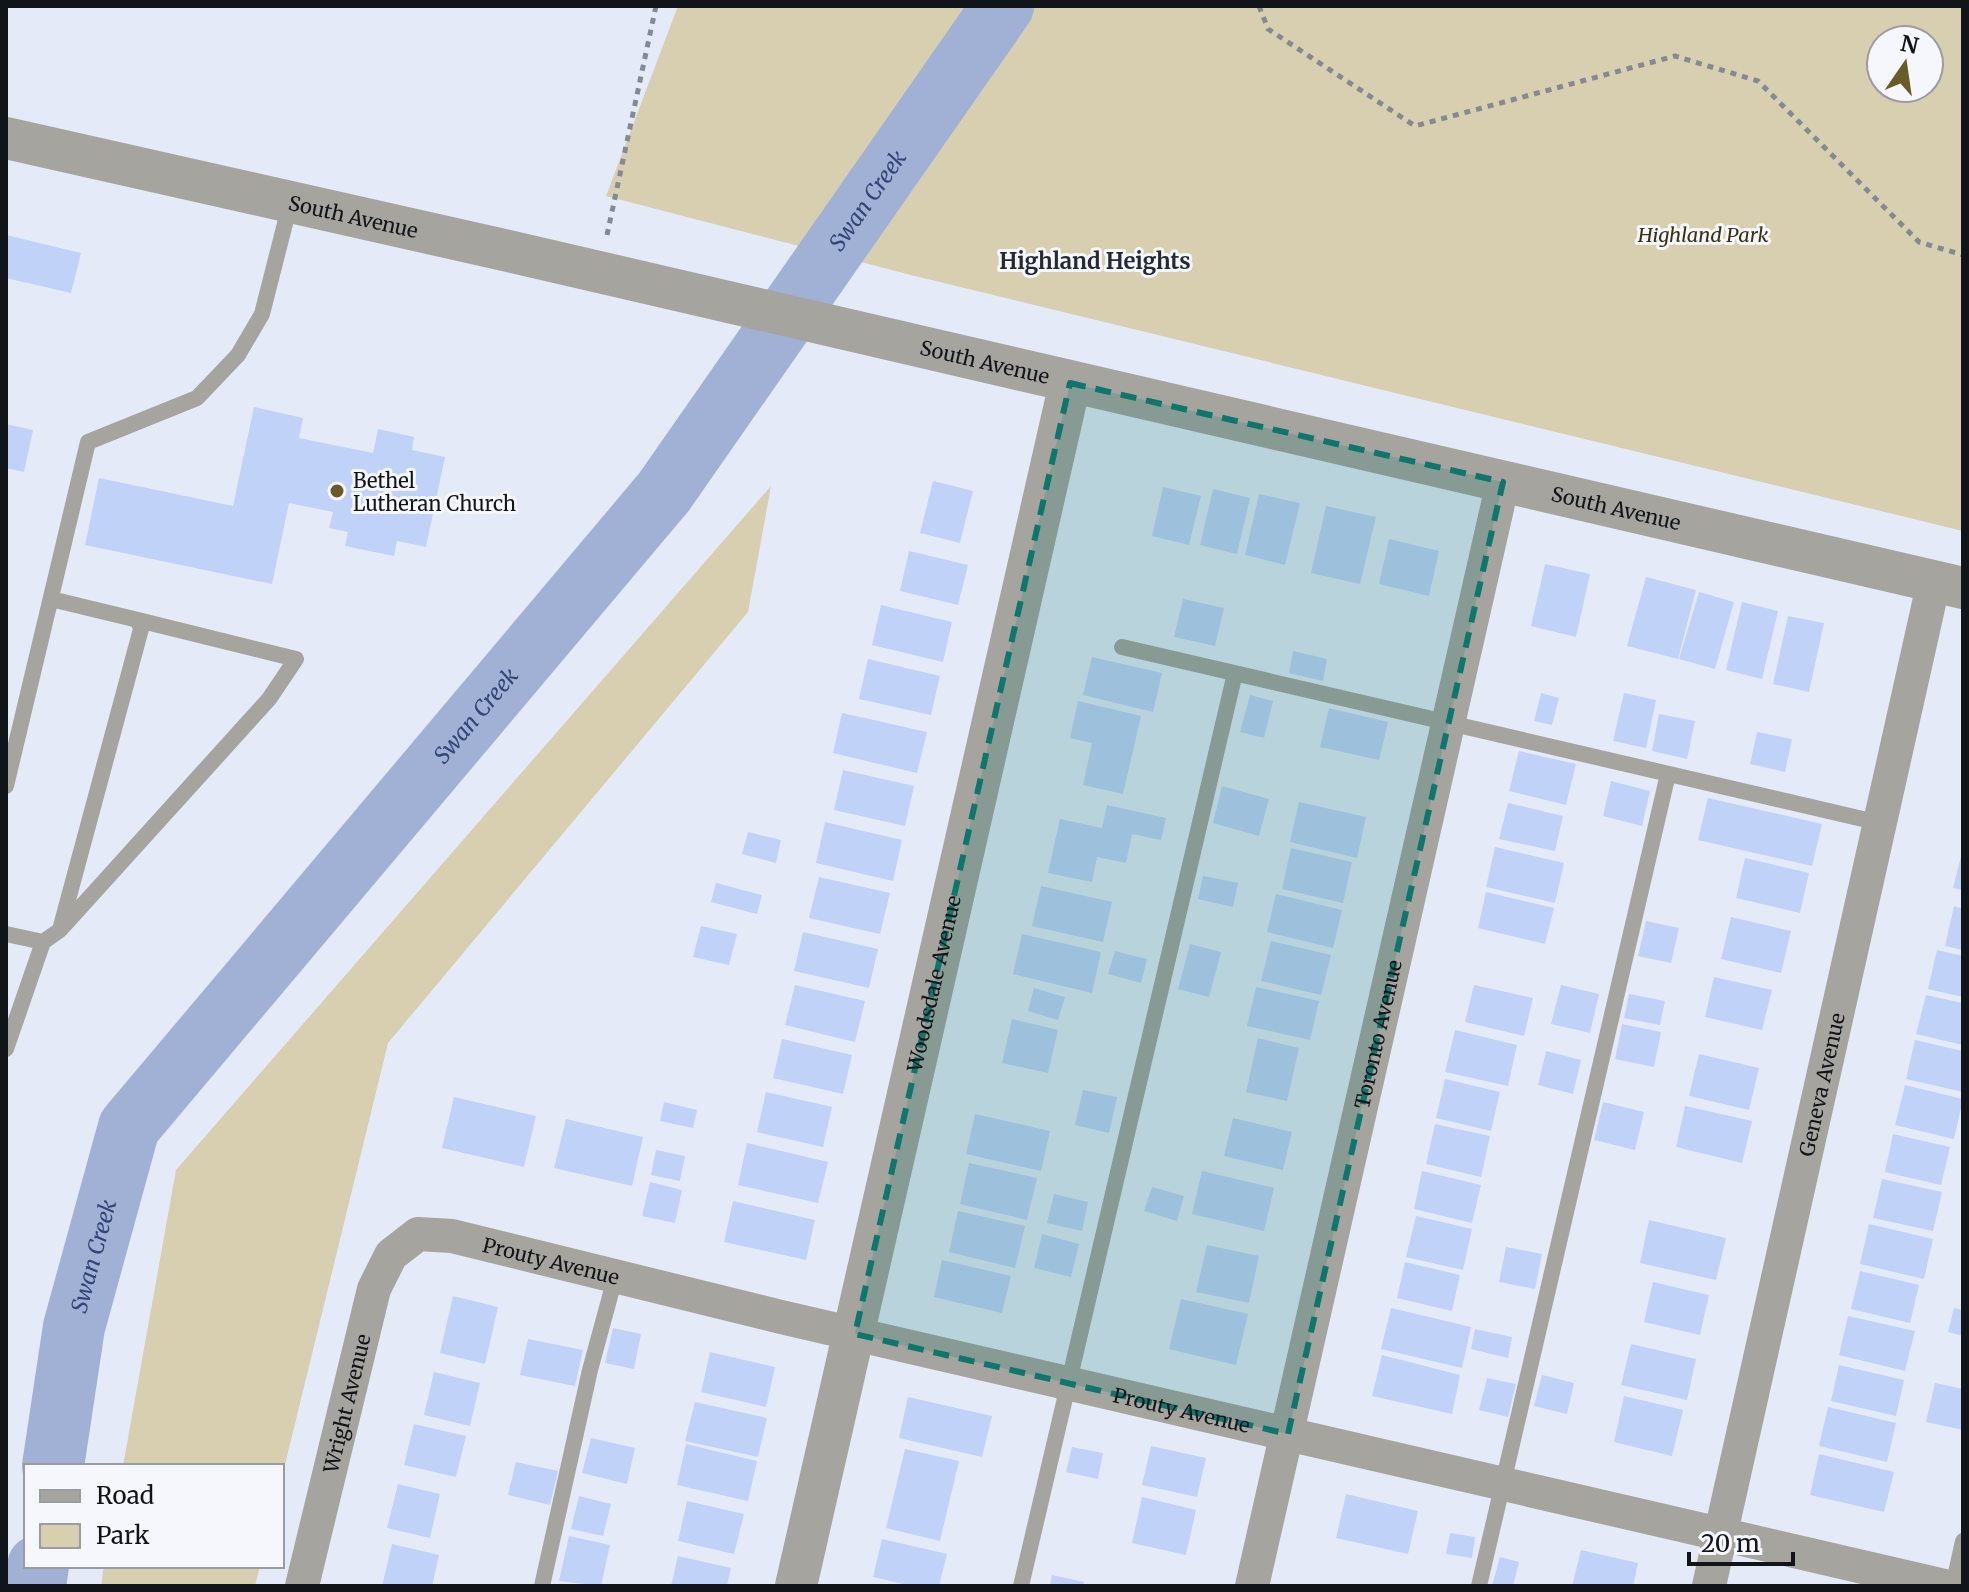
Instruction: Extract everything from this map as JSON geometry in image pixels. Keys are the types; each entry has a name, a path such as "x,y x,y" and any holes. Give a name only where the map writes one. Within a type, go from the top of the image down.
{"street":[{"name":"South Avenue","path":"6,138 690,292 1070,383 1949,584"},
{"name":"Woodsdale Avenue","path":"796,1586 1070,383"},
{"name":"Toronto Avenue","path":"1252,1586 1503,482"},
{"name":"Geneva Avenue","path":"1709,1586 1880,823 1949,584"},
{"name":"Prouty Avenue","path":"418,1234 452,1236 615,1278 1945,1586"},
{"name":"Wright Avenue","path":"302,1586 374,1289 391,1255 418,1234"}],"lane":[{"path":"6,786 88,442 197,398 238,355 262,314 291,202"},
{"path":"6,1049 43,942 60,930 269,699 296,659 139,624 51,599"},
{"path":"60,930 139,624"},
{"path":"1122,647 1880,823"},
{"path":"1021,1586 1235,673"},
{"path":"1479,1586 1668,774"},
{"path":"6,934 43,942"},
{"path":"542,1586 590,1370 615,1278"},
{"path":"1953,1586 1963,1541"}],"path":[{"path":"599,272 656,6"},
{"path":"1259,6 1268,29 1415,126 1675,56 1758,81 1919,242 1963,255"}],"highlighted area":[{"path":"1070,383 1503,482 1288,1434 855,1334"}],"green space":[{"name":"Highland Park","path":"678,6 1963,6 1963,531 915,276 606,196"},
{"path":"771,486 748,612 388,1043 284,1469 284,1464 123,1464 176,1170"},
{"path":"104,1568 260,1568 255,1586 101,1586"}],"building":[{"path":"6,235 81,253 71,293 6,278"},
{"name":"Bethel Lutheran Church","path":"254,407 303,418 299,438 373,453 378,429 414,437 412,450 445,457 426,547 397,541 394,556 345,546 348,532 329,528 333,512 289,503 272,584 85,545 99,478 233,506"},
{"path":"6,424 33,430 24,472 6,468"},
{"path":"933,481 973,491 960,543 920,533"},
{"path":"1163,487 1201,496 1189,545 1152,536"},
{"path":"1213,489 1250,498 1237,554 1200,545"},
{"path":"1259,494 1300,503 1285,565 1245,555"},
{"path":"1326,506 1376,517 1360,584 1311,573"},
{"path":"1389,539 1439,551 1429,596 1379,584"},
{"path":"909,551 968,565 958,605 900,591"},
{"path":"1545,564 1590,574 1576,637 1531,626"},
{"path":"1646,577 1696,590 1678,659 1627,646"},
{"path":"1699,592 1734,602 1715,669 1679,659"},
{"path":"1183,599 1224,608 1215,646 1174,637"},
{"path":"1742,602 1778,611 1762,679 1726,670"},
{"path":"881,605 952,622 943,662 872,645"},
{"path":"1788,616 1824,623 1809,692 1773,684"},
{"path":"1293,651 1327,659 1323,681 1289,673"},
{"path":"1092,657 1162,673 1153,712 1083,695"},
{"path":"868,659 940,676 931,715 859,699"},
{"path":"1541,693 1559,698 1552,725 1534,721"},
{"path":"1624,693 1656,700 1646,748 1613,741"},
{"path":"1250,695 1273,701 1264,738 1240,732"},
{"path":"1078,701 1141,716 1123,794 1083,785 1092,743 1070,738"},
{"path":"1329,708 1388,722 1379,760 1320,747"},
{"path":"842,713 927,732 917,773 833,753"},
{"path":"1659,714 1695,721 1687,759 1652,751"},
{"path":"1757,732 1792,739 1785,772 1750,764"},
{"path":"1519,751 1576,764 1566,805 1509,791"},
{"path":"843,770 914,786 905,826 834,810"},
{"path":"1611,781 1650,791 1642,826 1603,816"},
{"path":"1222,786 1269,799 1259,836 1213,823"},
{"path":"1708,798 1822,824 1812,866 1698,840"},
{"path":"1299,802 1366,817 1357,858 1290,842"},
{"path":"1508,803 1563,816 1555,851 1499,839"},
{"path":"1107,805 1166,818 1161,840 1132,834 1126,863 1097,857 1092,882 1048,873 1060,819 1102,828"},
{"path":"825,822 902,840 893,881 816,863"},
{"path":"748,832 781,840 776,863 742,854"},
{"path":"1495,847 1564,863 1555,903 1486,887"},
{"path":"1291,848 1352,862 1343,903 1282,889"},
{"path":"1963,849 1963,890 1953,888"},
{"path":"1745,858 1809,873 1800,913 1736,898"},
{"path":"1203,876 1238,883 1233,907 1198,899"},
{"path":"819,877 890,893 880,934 809,918"},
{"path":"716,883 762,895 757,914 711,902"},
{"path":"1041,886 1112,902 1103,942 1032,926"},
{"path":"1486,892 1554,908 1545,944 1478,928"},
{"path":"1276,894 1342,910 1333,948 1267,932"},
{"path":"1954,906 1963,909 1963,950 1945,946"},
{"path":"1731,917 1791,931 1781,973 1721,959"},
{"path":"1646,921 1679,928 1671,963 1638,956"},
{"path":"701,926 737,934 729,965 693,957"},
{"path":"803,932 878,949 869,988 794,971"},
{"path":"1022,934 1101,952 1092,993 1013,974"},
{"path":"1271,941 1331,955 1321,995 1261,981"},
{"path":"1190,944 1221,952 1209,997 1178,989"},
{"path":"1937,950 1963,956 1963,997 1928,989"},
{"path":"1115,951 1147,959 1141,983 1108,974"},
{"path":"1714,977 1772,990 1762,1030 1705,1017"},
{"path":"795,985 865,1001 855,1042 785,1025"},
{"path":"1474,985 1533,998 1524,1036 1465,1022"},
{"path":"1561,985 1599,994 1590,1033 1551,1024"},
{"path":"1256,987 1319,1001 1310,1040 1247,1026"},
{"path":"1034,988 1065,997 1058,1020 1028,1011"},
{"path":"1629,994 1665,1001 1660,1025 1624,1018"},
{"path":"1926,995 1963,1003 1963,1045 1916,1034"},
{"path":"1012,1019 1058,1030 1048,1073 1002,1063"},
{"path":"1622,1024 1661,1032 1654,1067 1615,1059"},
{"path":"1455,1030 1517,1045 1508,1086 1445,1072"},
{"path":"1258,1038 1299,1048 1287,1101 1246,1092"},
{"path":"782,1039 852,1055 843,1094 773,1078"},
{"path":"1915,1040 1963,1051 1963,1092 1906,1079"},
{"path":"1546,1051 1581,1060 1573,1094 1538,1085"},
{"path":"1699,1054 1759,1068 1749,1110 1689,1096"},
{"path":"1445,1079 1500,1092 1491,1131 1436,1118"},
{"path":"1905,1085 1963,1099 1954,1139 1895,1125"},
{"path":"1083,1090 1117,1097 1109,1133 1075,1125"},
{"path":"766,1092 832,1107 823,1147 757,1132"},
{"path":"454,1097 536,1116 524,1167 442,1148"},
{"path":"664,1102 697,1110 693,1128 660,1121"},
{"path":"1603,1102 1644,1112 1635,1150 1594,1140"},
{"path":"1685,1106 1752,1121 1742,1163 1676,1147"},
{"path":"975,1114 1050,1131 1041,1171 966,1154"},
{"path":"1233,1118 1292,1132 1283,1170 1224,1156"},
{"path":"566,1119 643,1137 632,1186 554,1168"},
{"path":"1435,1124 1490,1136 1481,1177 1426,1164"},
{"path":"1893,1134 1950,1147 1941,1185 1885,1172"},
{"path":"747,1143 828,1162 818,1203 738,1185"},
{"path":"656,1150 685,1156 680,1181 651,1175"},
{"path":"969,1163 1037,1178 1027,1220 960,1204"},
{"path":"1202,1171 1274,1188 1264,1231 1192,1214"},
{"path":"1422,1171 1481,1185 1472,1223 1414,1209"},
{"path":"1882,1179 1942,1192 1933,1231 1873,1218"},
{"path":"650,1182 682,1190 675,1223 642,1216"},
{"path":"1152,1187 1184,1196 1177,1221 1144,1211"},
{"path":"1054,1194 1088,1202 1082,1231 1047,1223"},
{"path":"733,1201 815,1220 806,1260 724,1242"},
{"path":"958,1211 1025,1226 1015,1268 949,1252"},
{"path":"1416,1216 1472,1229 1463,1270 1406,1257"},
{"path":"1649,1220 1726,1238 1716,1280 1640,1263"},
{"path":"1869,1224 1933,1239 1924,1279 1860,1264"},
{"path":"1042,1234 1079,1244 1071,1277 1034,1268"},
{"path":"1207,1245 1259,1256 1249,1303 1196,1292"},
{"path":"1506,1247 1542,1254 1535,1289 1499,1282"},
{"path":"942,1260 1011,1276 1002,1313 934,1297"},
{"path":"1405,1262 1460,1275 1452,1311 1397,1298"},
{"path":"1860,1271 1919,1285 1910,1323 1851,1309"},
{"path":"1653,1282 1709,1295 1700,1335 1644,1322"},
{"path":"453,1296 498,1307 485,1364 440,1353"},
{"path":"1181,1299 1248,1314 1236,1365 1169,1349"},
{"path":"1391,1308 1471,1327 1462,1368 1381,1349"},
{"path":"1954,1308 1963,1310 1963,1336 1948,1332"},
{"path":"1848,1316 1915,1331 1905,1371 1839,1355"},
{"path":"613,1328 641,1334 634,1369 605,1363"},
{"path":"1475,1329 1512,1337 1508,1358 1471,1349"},
{"path":"528,1339 583,1350 575,1386 520,1375"},
{"path":"1631,1344 1696,1359 1687,1400 1621,1385"},
{"path":"710,1352 775,1367 766,1407 701,1392"},
{"path":"1382,1355 1460,1375 1452,1414 1372,1396"},
{"path":"1839,1365 1904,1380 1896,1416 1831,1401"},
{"path":"434,1372 480,1383 470,1426 424,1415"},
{"path":"1542,1375 1574,1383 1567,1414 1534,1406"},
{"path":"1487,1378 1516,1384 1508,1417 1479,1410"},
{"path":"1935,1383 1963,1389 1963,1430 1926,1422"},
{"path":"1624,1396 1683,1410 1672,1456 1614,1442"},
{"path":"908,1397 992,1416 982,1457 899,1438"},
{"path":"695,1402 767,1418 758,1457 685,1441"},
{"path":"1828,1407 1896,1423 1887,1462 1819,1446"},
{"path":"414,1424 466,1436 456,1477 404,1465"},
{"path":"591,1438 635,1448 627,1484 582,1473"},
{"path":"686,1444 757,1461 748,1501 677,1485"},
{"path":"1151,1446 1206,1458 1197,1497 1142,1485"},
{"path":"1072,1447 1103,1453 1098,1479 1066,1472"},
{"path":"905,1449 959,1461 940,1541 886,1528"},
{"path":"1819,1454 1894,1472 1884,1512 1810,1495"},
{"path":"516,1462 558,1471 550,1505 508,1495"},
{"path":"398,1484 440,1494 430,1538 387,1528"},
{"path":"1346,1494 1418,1511 1408,1554 1336,1538"},
{"path":"579,1496 611,1504 603,1536 571,1529"},
{"path":"1142,1497 1196,1510 1186,1555 1132,1543"},
{"path":"687,1501 744,1514 734,1554 678,1541"},
{"path":"1450,1533 1475,1537 1472,1558 1446,1554"},
{"path":"569,1536 610,1545 601,1586 559,1581"},
{"path":"882,1539 947,1554 939,1586 912,1586 873,1577"},
{"path":"392,1544 439,1555 432,1586 382,1586"},
{"path":"1581,1550 1638,1563 1633,1586 1572,1586"},
{"path":"678,1556 731,1568 727,1586 671,1586"},
{"path":"1500,1557 1519,1562 1513,1586 1492,1586"},
{"path":"1052,1575 1084,1582 1083,1586 1050,1586"}],"waterway":[{"name":"Swan Creek","path":"53,1464 74,1327 129,1127 664,492 1003,6"},
{"name":"Swan Creek","path":"35,1586 38,1568"}],"place":[{"name":"Bethel Lutheran Church","path":"337,491"}],"district":[{"name":"Highland Heights","path":"1095,261"}]}
